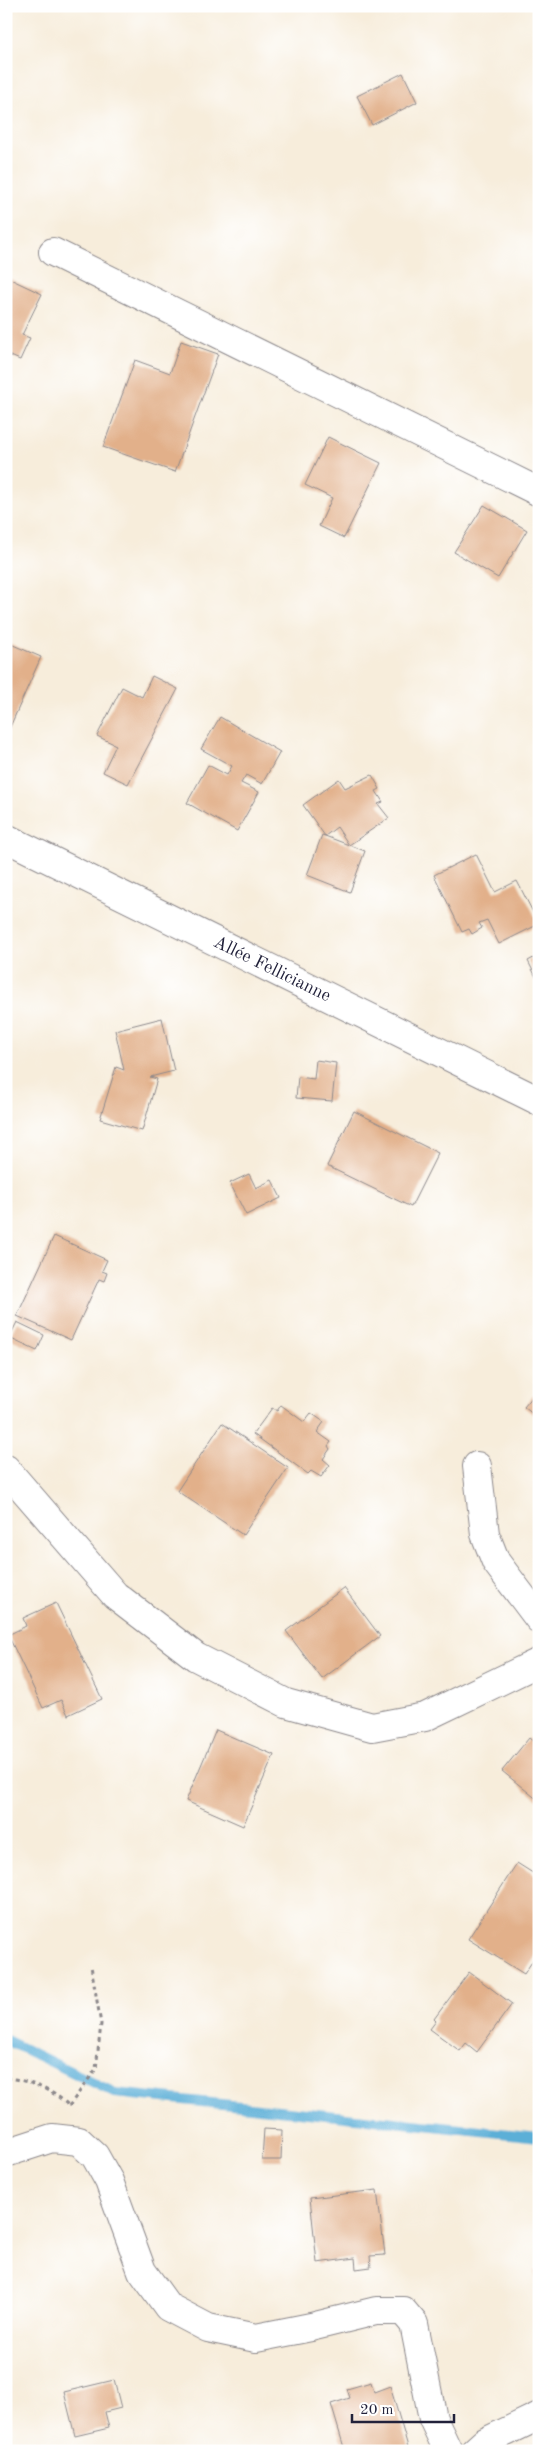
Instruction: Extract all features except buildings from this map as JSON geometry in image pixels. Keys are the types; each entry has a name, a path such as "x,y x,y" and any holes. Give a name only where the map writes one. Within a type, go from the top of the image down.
{"street":[{"path":"53,252 539,492"},
{"name":"Allée Fellicianne","path":"6,838 539,1101"},
{"path":"477,1466 485,1534 496,1562 539,1619"},
{"path":"6,1470 115,1595 196,1657 286,1703 372,1727 425,1717 539,1662"},
{"path":"6,2153 52,2138 79,2141 95,2156 109,2181 142,2271 168,2307 208,2328 256,2338 376,2311 403,2311 414,2324 433,2419 448,2451"},
{"path":"475,2451 485,2442 539,2416"}],"path":[{"path":"69,2106 96,2070 101,2024 91,1966"},
{"path":"6,2078 25,2080 64,2100 79,2116 79,2141"}],"waterway":[{"path":"6,2040 115,2093 539,2137"}]}
